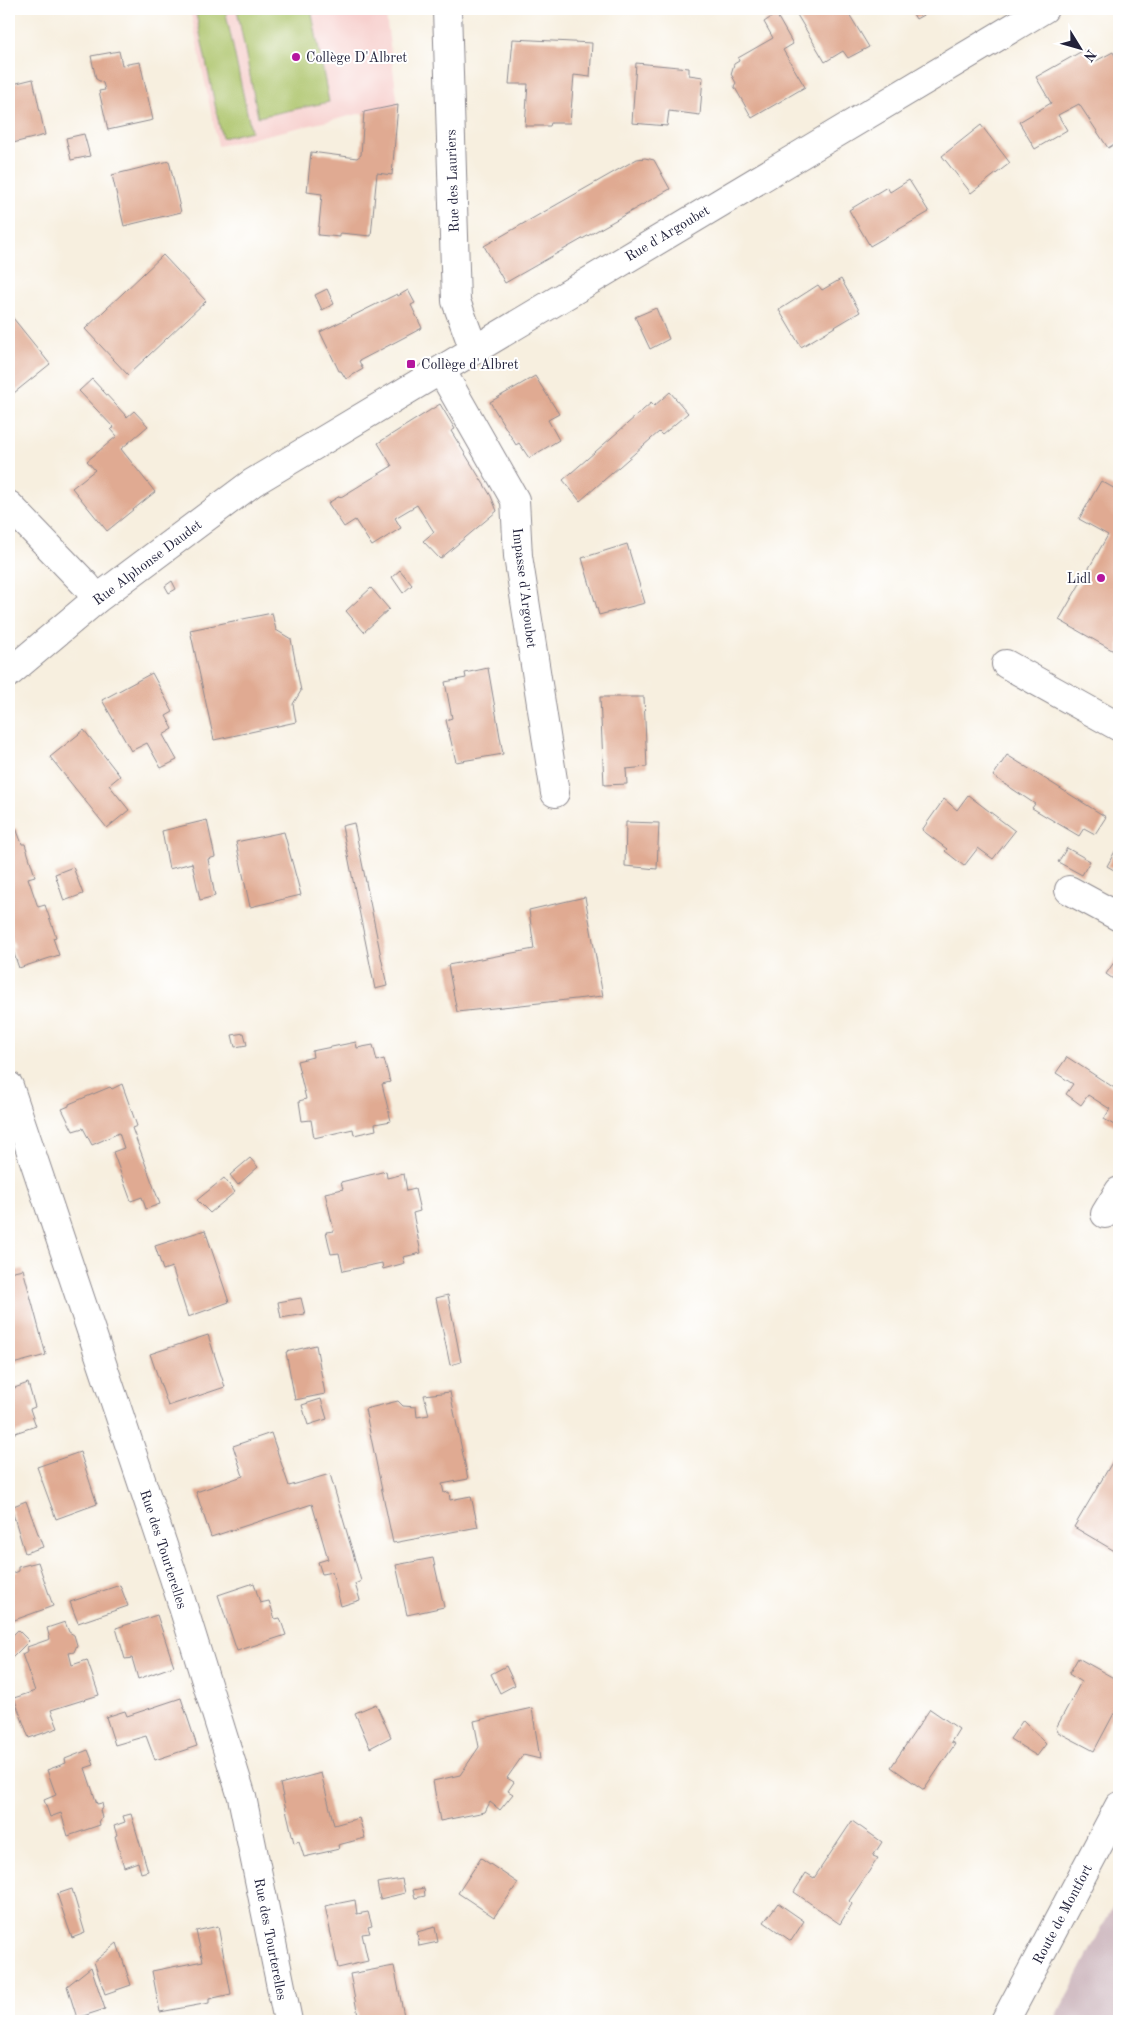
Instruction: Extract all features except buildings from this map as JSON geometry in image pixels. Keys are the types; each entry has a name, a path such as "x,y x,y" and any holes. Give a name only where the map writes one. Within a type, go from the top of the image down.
{"street":[{"name":"Rue des Lauriers","path":"447,9 456,301 474,350"},
{"name":"Rue d'Argoubet","path":"292,459 1044,9"},
{"name":"Impasse d'Argoubet","path":"441,370 515,500 518,556 555,793"},
{"name":"Rue Alphonse Daudet","path":"9,673 97,599 252,483 292,459"},
{"path":"9,505 86,585 97,599"},
{"path":"1006,664 1119,727"},
{"path":"1069,890 1119,917"},
{"name":"Rue des Tourterelles","path":"9,1086 174,1578 242,1796 288,2021"},
{"path":"1105,1214 1119,1191"},
{"name":"Route de Montfort","path":"1005,2021 1119,1806"}],"shaded area":[{"name":"Collège D'Albret","path":"190,9 385,9 398,105 218,146"},
{"path":"1119,1894 1119,2021 1054,2021"}],"green space":[{"path":"195,9 225,9 251,131 222,138"},
{"path":"237,9 311,9 329,102 258,117"}],"place":[{"name":"Collège D'Albret","path":"296,57"},
{"name":"Collège d'Albret","path":"411,364"},
{"name":"Lidl","path":"1101,578"}]}
